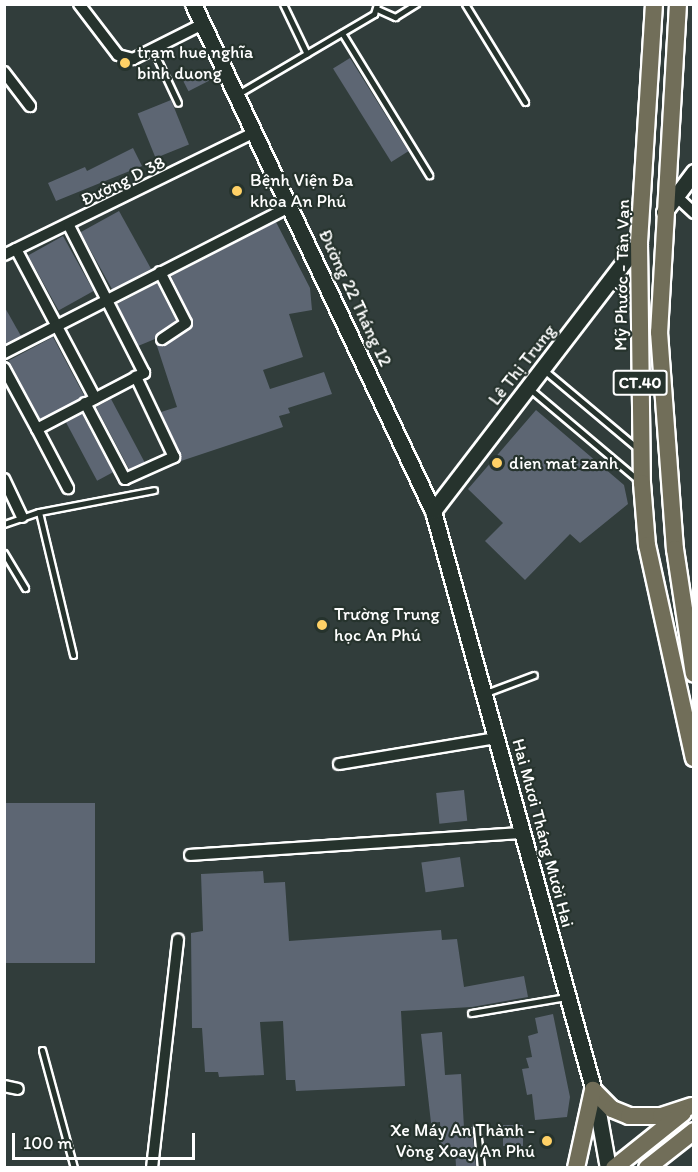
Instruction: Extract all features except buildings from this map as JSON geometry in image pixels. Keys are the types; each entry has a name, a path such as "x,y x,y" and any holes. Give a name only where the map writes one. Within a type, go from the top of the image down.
{"main road":[{"name":"Đường 22 Tháng 12","path":"193,4 291,206 433,511"},
{"name":"Mỹ Phước - Tân Vạn","path":"654,4 639,243 642,483 647,545 693,758"},
{"name":"CT.40","path":"678,4 664,212 659,332 675,549 693,674"},
{"path":"639,243 693,172"},
{"name":"Lê Thị Trung","path":"433,511 544,370 639,243"},
{"name":"Hai Mươi Tháng Mười Hai","path":"433,511 593,1090 608,1167"},
{"path":"593,1090 612,1109 629,1116 661,1116 692,1105"},
{"path":"576,1167 593,1090"},
{"path":"614,1167 692,1105"},
{"path":"647,1167 660,1160 693,1131"}],"street":[{"path":"79,4 118,55 133,59 154,52 203,24"},
{"path":"4,72 30,106"},
{"name":"Đường D 38","path":"4,255 69,226 255,132"},
{"path":"676,196 693,213"},
{"path":"4,352 291,206"},
{"path":"38,429 144,373 69,226"},
{"path":"16,249 56,326 125,479 174,458 136,377"},
{"path":"160,272 186,323 162,339"},
{"path":"4,368 68,488"},
{"path":"4,479 22,517"},
{"path":"339,764 496,738"},
{"path":"190,855 523,833"},
{"path":"152,1167 178,939"},
{"path":"4,1086 18,1089"},
{"path":"567,1167 580,1150"}],"lane":[{"path":"283,4 307,54"},
{"path":"237,95 342,33 377,7 395,17 416,4"},
{"path":"465,4 525,102"},
{"path":"342,33 429,175"},
{"path":"154,52 178,103"},
{"path":"544,370 642,451"},
{"path":"529,388 642,483"},
{"path":"4,524 39,512 154,490"},
{"path":"39,512 73,655"},
{"path":"4,553 25,588"},
{"path":"485,694 534,675"},
{"path":"471,1013 567,997"},
{"path":"42,1050 74,1167"},
{"path":"477,1128 481,1167"}],"place":[{"name":"trạm hue nghĩa binh duong","path":"125,63"},
{"name":"Bệnh Viện Đa khoa An Phú","path":"237,191"},
{"name":"dien mat zanh","path":"497,463"},
{"name":"Trường Trung học An Phú","path":"322,625"},
{"name":"Xe Máy An Thành - Vòng Xoay An Phú","path":"547,1141"}]}
